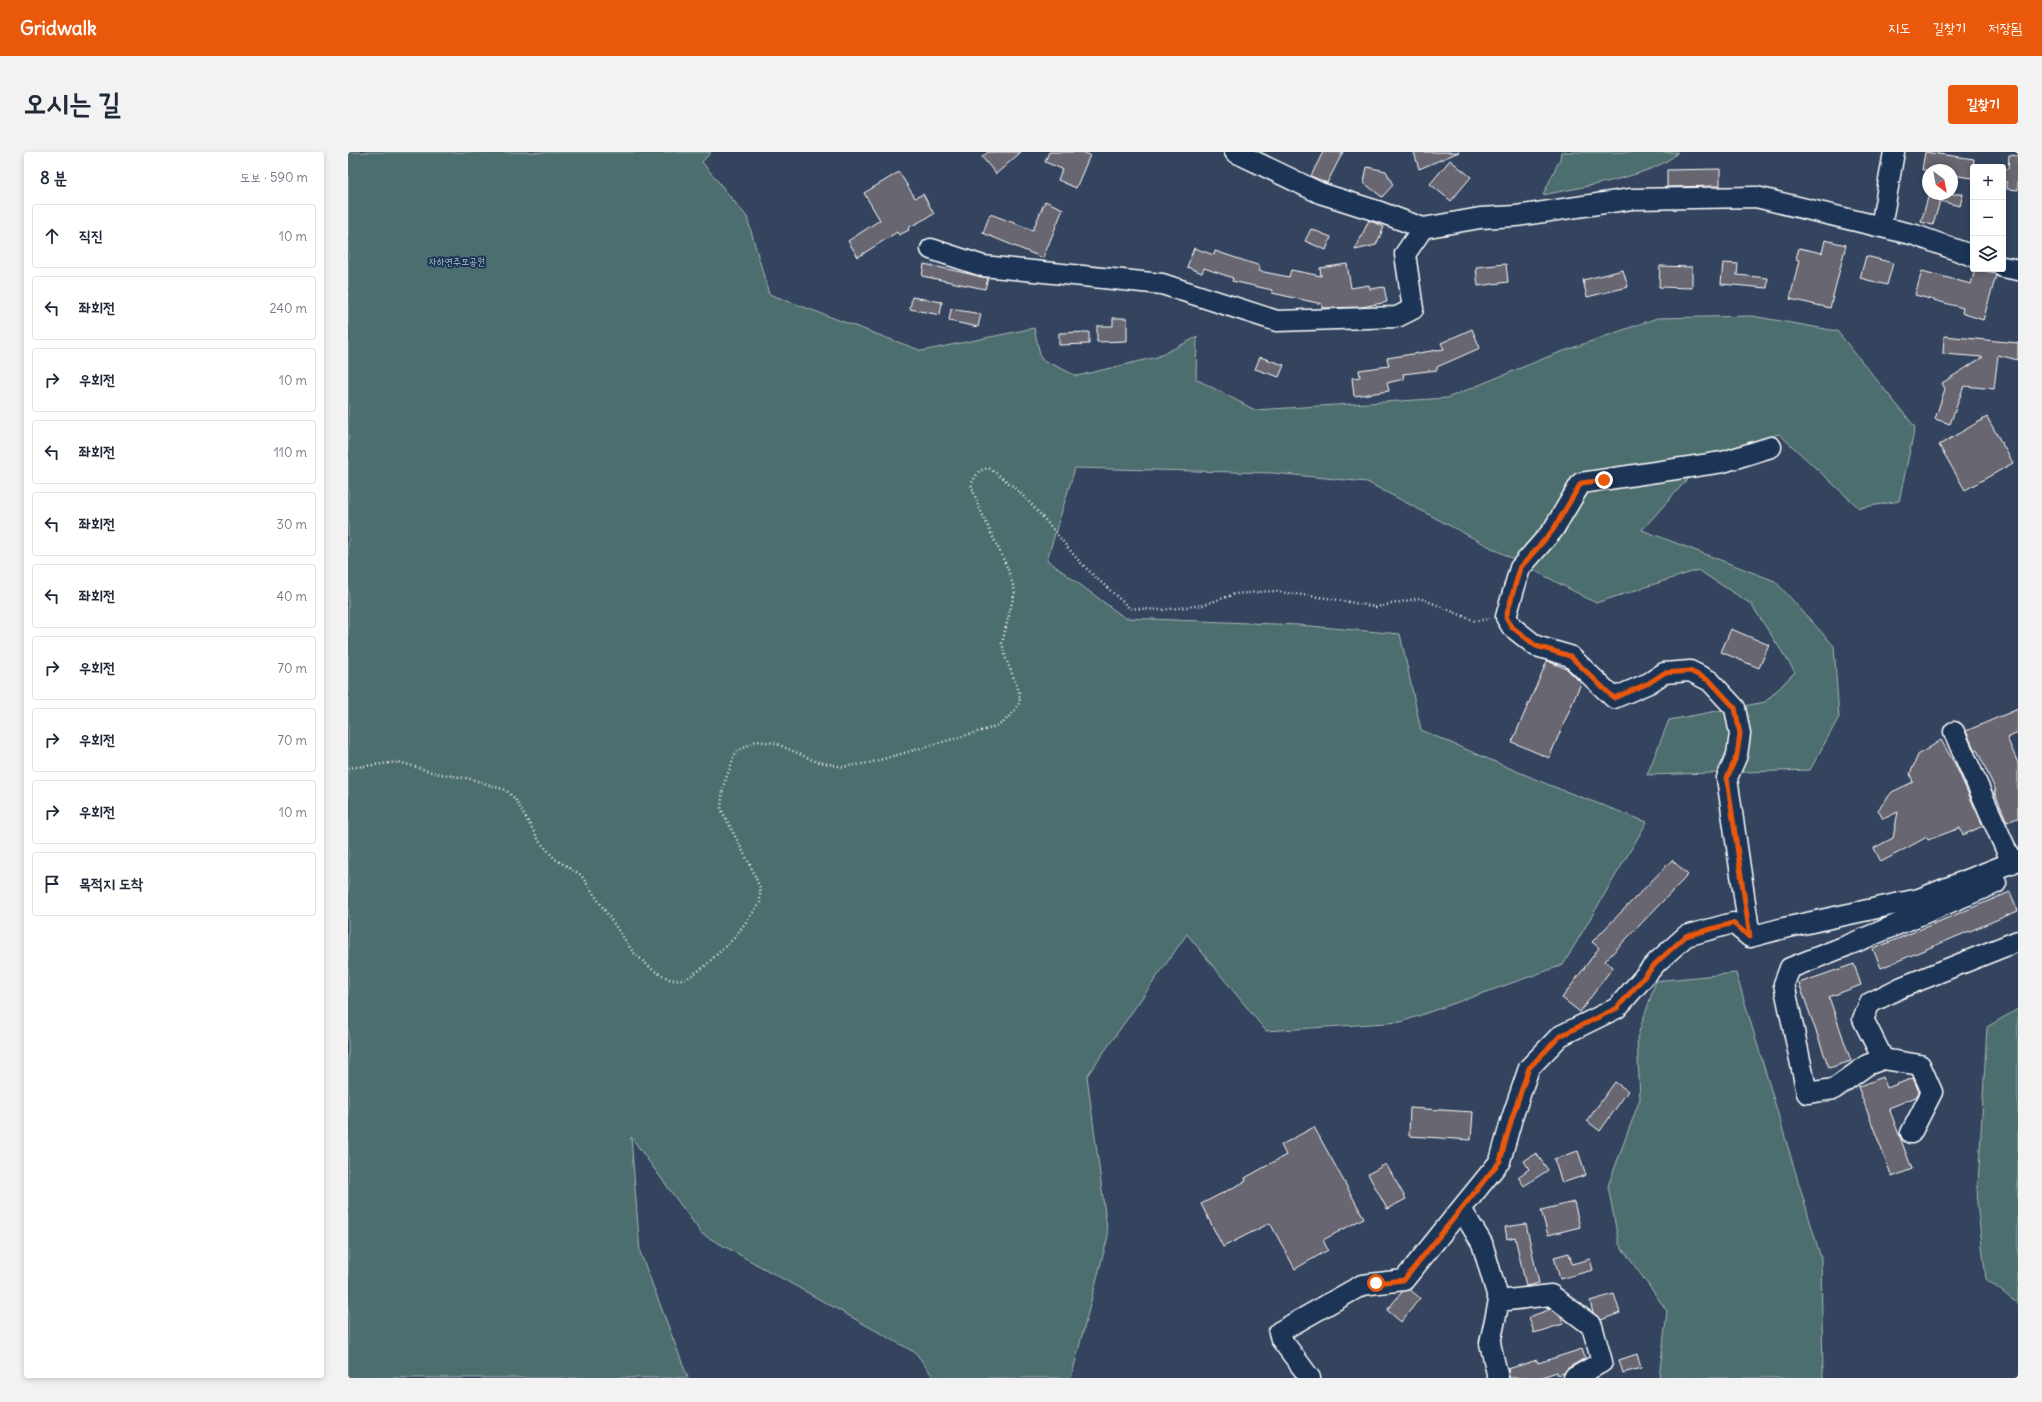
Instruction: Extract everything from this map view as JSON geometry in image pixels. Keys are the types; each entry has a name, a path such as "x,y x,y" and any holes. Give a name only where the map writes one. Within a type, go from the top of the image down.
{"street":[{"path":"1235,152 1320,193 1380,212 1423,228 1480,218 1516,216 1631,199 1756,197 1914,235 1970,255"},
{"path":"1881,227 1894,152"},
{"path":"932,249 983,266 1162,284 1277,321 1397,317 1412,309 1405,254 1423,228"},
{"path":"2006,268 2018,270"},
{"path":"1750,937 1727,778 1737,755 1740,734 1735,708 1710,681 1690,671 1664,673 1649,683 1614,698 1570,656 1536,646 1512,627 1506,617 1520,568 1553,530 1581,483 1723,462 1771,447"},
{"path":"1954,732 2016,865"},
{"path":"1750,937 1784,928 1919,899 2016,865"},
{"path":"1911,1133 1932,1092 1928,1080 1920,1065 1883,1059 1867,1065 1834,1089 1807,1093 1784,984 1790,968 1846,946 2016,865"},
{"path":"1310,1378 1281,1339 1279,1332 1362,1285 1404,1280 1500,1161 1512,1118 1529,1068 1560,1036 1617,1008 1657,962 1686,936 1733,923 1750,937"},
{"path":"1883,1059 1863,1019 1870,1004 1902,987 2018,941"},
{"path":"1461,1209 1482,1243 1499,1302 1490,1343 1498,1378"},
{"path":"1499,1302 1551,1295 1592,1326 1602,1362 1574,1378"}],"path":[{"path":"348,768 399,762 435,772 471,779 506,790 515,799 540,842 555,859 581,875 633,952 653,970 671,980 686,979 704,967 734,938 760,903 760,888 752,867 721,809 724,787 736,752 756,741 775,743 816,760 842,768 869,763 988,729 1003,723 1020,702 1019,691 1006,659 1002,643 1016,591 1007,567 973,491 971,484 979,471 988,468 1011,486 1039,512 1075,556 1129,608 1162,610 1203,605 1235,594 1271,591 1327,598 1376,607 1420,598 1475,621 1506,617"}],"green space":[{"name":"자하연추모공원","path":"348,152 711,152 702,162 747,217 769,294 922,351 1034,328 1041,359 1077,376 1157,357 1197,337 1196,379 1255,410 1447,398 1555,354 1657,318 1752,316 1837,331 1915,427 1899,501 1859,508 1779,434 1709,455 1642,530 1775,581 1834,646 1839,717 1810,770 1647,775 1669,720 1765,702 1795,672 1751,604 1698,570 1596,603 1367,482 1273,473 1075,468 1047,560 1125,618 1299,625 1400,634 1421,730 1549,785 1647,822 1563,965 1401,1022 1266,1031 1187,934 1087,1076 1108,1236 1071,1378 934,1378 916,1353 702,1234 631,1137 640,1252 688,1378 348,1378"},
{"path":"1561,152 1678,152 1668,160 1653,168 1635,174 1595,185 1543,195 1560,159"},
{"path":"1736,973 1821,1258 1823,1378 1659,1378 1667,1311 1619,1244 1608,1186 1640,1099 1637,1038 1656,981"},
{"path":"2018,1009 2018,1304 1986,1279 1977,1203 1987,1027"}],"building":[{"path":"988,152 1021,152 996,174 982,157"},
{"path":"1049,152 1082,152 1090,155 1076,188 1058,180 1062,169 1045,162"},
{"path":"1323,152 1343,152 1327,183 1311,176"},
{"path":"1414,152 1459,152 1419,169"},
{"path":"1925,152 1974,159 1973,164 1970,164 1970,178 1958,176 1958,164 1923,164"},
{"path":"2009,155 2018,156 2018,190 2007,189 2006,169 2008,169"},
{"path":"1450,160 1471,177 1451,201 1430,184"},
{"path":"1367,167 1386,171 1393,185 1382,197 1364,183"},
{"path":"1720,169 1720,186 1667,187 1667,170"},
{"path":"899,172 915,198 923,194 934,214 908,228 909,230 899,235 897,232 858,257 848,241 880,220 864,193"},
{"path":"1958,194 1963,194 1960,206 1940,201 1933,225 1921,222 1927,200 1958,200"},
{"path":"1045,201 1063,209 1043,258 983,233 990,214 1033,230"},
{"path":"1369,220 1384,227 1376,245 1355,250"},
{"path":"1311,229 1331,237 1326,250 1305,241"},
{"path":"1825,240 1846,245 1830,308 1790,299 1799,260 1796,259 1799,248 1822,253"},
{"path":"1194,248 1214,255 1215,251 1260,266 1259,271 1289,277 1291,270 1321,276 1320,268 1347,264 1351,288 1369,285 1370,289 1384,287 1387,302 1362,307 1322,308 1322,304 1272,293 1272,290 1232,281 1233,278 1204,268 1202,273 1187,267"},
{"path":"1866,256 1893,263 1887,285 1860,278"},
{"path":"1723,263 1738,264 1737,275 1768,278 1767,288 1721,284"},
{"path":"924,264 988,278 985,289 922,276"},
{"path":"1506,264 1508,282 1478,286 1476,267"},
{"path":"1660,266 1692,267 1692,288 1659,287"},
{"path":"1623,270 1628,287 1587,297 1583,280"},
{"path":"1922,271 1971,284 1974,272 1989,272 1994,273 1996,276 1983,320 1962,313 1963,308 1915,295"},
{"path":"912,297 942,302 940,315 910,309"},
{"path":"951,309 981,314 978,327 949,321"},
{"path":"1113,318 1127,318 1127,341 1097,342 1097,326 1113,326"},
{"path":"1472,329 1480,348 1437,367 1437,370 1403,374 1404,379 1387,383 1389,391 1354,396 1352,378 1360,377 1359,370 1389,366 1387,358 1444,349 1441,343"},
{"path":"1089,332 1089,344 1059,345 1059,333"},
{"path":"1944,336 2018,343 2018,360 1998,355 1994,389 1964,386 1950,424 1935,419 1945,389 1942,383 1983,357 1943,354"},
{"path":"1260,357 1284,365 1279,377 1255,369"},
{"path":"1987,417 2013,463 1965,490 1939,445"},
{"path":"1731,629 1769,645 1759,668 1721,652"},
{"path":"1547,661 1567,669 1581,683 1549,758 1512,742"},
{"path":"2018,709 2018,733 2007,738 2018,763 2018,818 2007,822 1994,791 1996,791 1977,750 1975,751 1966,731"},
{"path":"1941,740 1955,764 1983,826 1963,835 1960,828 1928,840 1927,837 1881,862 1874,848 1893,838 1898,812 1883,819 1878,810 1892,792 1913,782 1910,774 1918,755"},
{"path":"1672,860 1688,875 1605,961 1613,967 1580,1012 1562,998 1599,948 1592,942"},
{"path":"2010,892 2018,911 1881,968 1873,949"},
{"path":"1854,964 1861,985 1829,997 1851,1061 1829,1068 1799,983"},
{"path":"1883,1077 1887,1088 1913,1078 1919,1092 1916,1097 1889,1108 1912,1169 1892,1177 1858,1087"},
{"path":"1615,1082 1628,1091 1600,1131 1587,1121"},
{"path":"1410,1108 1473,1112 1471,1140 1409,1136"},
{"path":"1314,1127 1364,1218 1323,1240 1328,1250 1295,1269 1270,1223 1223,1247 1201,1204 1246,1181 1245,1178 1286,1155 1281,1145"},
{"path":"1578,1151 1586,1175 1562,1183 1554,1159"},
{"path":"1536,1153 1548,1170 1524,1186 1518,1177 1529,1169 1524,1161"},
{"path":"1386,1164 1406,1199 1387,1209 1368,1174"},
{"path":"1574,1202 1580,1227 1548,1235 1541,1210"},
{"path":"1526,1224 1539,1283 1526,1286 1515,1237 1507,1239 1505,1227"},
{"path":"1569,1253 1572,1264 1590,1259 1593,1270 1560,1279 1554,1257"},
{"path":"1409,1289 1420,1298 1401,1322 1387,1310 1402,1292"},
{"path":"1614,1294 1620,1313 1601,1320 1593,1313 1590,1301"},
{"path":"1551,1309 1561,1317 1563,1324 1534,1333 1529,1317"},
{"path":"1582,1349 1585,1358 1568,1368 1564,1373 1558,1375 1557,1372 1539,1378 1509,1378 1508,1369 1537,1360 1538,1363"},
{"path":"1637,1354 1641,1368 1623,1373 1619,1360"}],"route":[{"path":"1376,1283 1404,1280 1500,1161 1512,1118 1529,1068 1560,1036 1617,1008 1657,962 1686,936 1733,923 1750,937 1727,778 1737,755 1740,734 1735,708 1710,681 1690,671 1664,673 1649,683 1614,698 1570,656 1536,646 1512,627 1506,617 1520,568 1553,530 1581,483 1604,480"}]}
